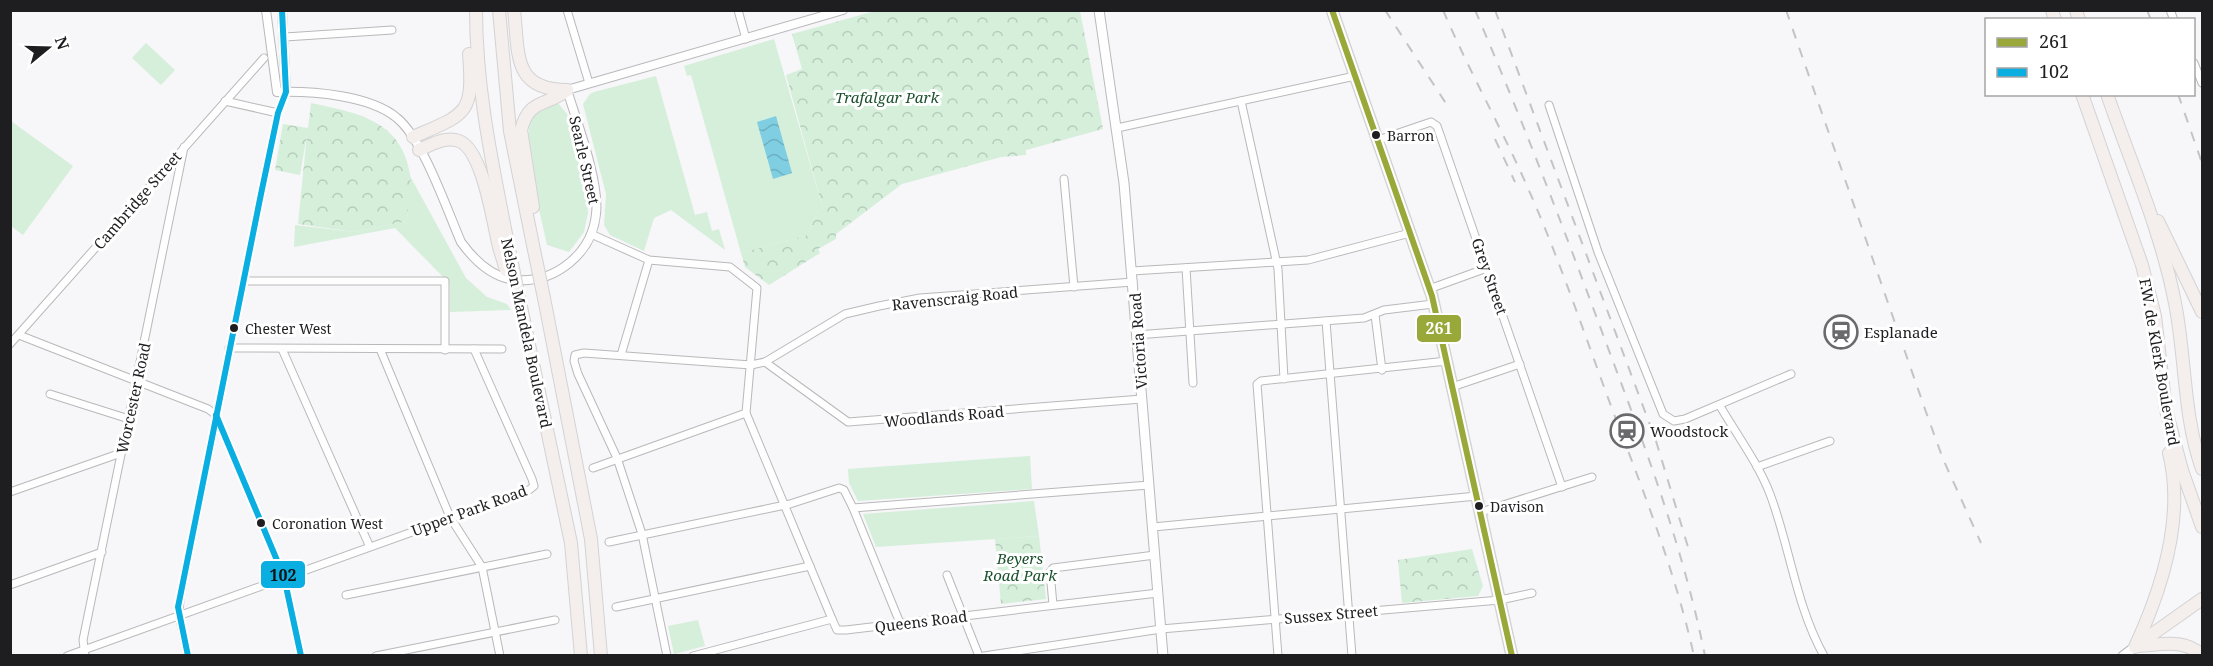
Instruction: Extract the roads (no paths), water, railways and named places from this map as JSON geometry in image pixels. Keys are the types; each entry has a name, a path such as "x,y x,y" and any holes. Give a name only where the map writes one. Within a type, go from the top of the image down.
{"highway":[{"path":"413,138 456,116 466,107 472,90 469,10"},
{"name":"Nelson Mandela Boulevard","path":"476,10 477,49 486,134 504,246 528,341 571,543 580,654"},
{"name":"Nelson Mandela Boulevard","path":"499,10 510,131 536,245 591,539 601,656"},
{"path":"513,10 520,67 527,78 537,86 567,90"},
{"path":"536,245 521,130 524,118 531,109 567,90"},
{"name":"F.W. de Klerk Boulevard","path":"2083,96 2131,230 2148,287 2155,316 2166,410 2182,470 2202,527"},
{"name":"F.W. de Klerk Boulevard","path":"2108,96 2171,285 2180,333 2186,404 2202,470"},
{"path":"419,150 438,141 453,140 465,145 471,151 504,246"},
{"path":"2135,174 2202,312"},
{"path":"2135,647 2151,609 2175,508 2174,478 2164,429 2166,410"},
{"path":"2135,647 2202,600"},
{"path":"2135,647 2175,642 2195,649 2202,655"}],"main road":[{"name":"Victoria Road","path":"1091,10 1099,28"},
{"name":"Victoria Road","path":"1099,10 1099,28 1117,128 1132,271 1163,656"},
{"path":"1332,10 1429,289 1512,656"},
{"path":"2123,656 2135,647"}],"street":[{"path":"266,10 282,92"},
{"path":"188,656 178,615 282,92 285,37 282,10"},
{"path":"567,10 589,83"},
{"path":"738,10 746,39"},
{"path":"567,90 843,10"},
{"path":"285,37 392,30"},
{"name":"Cambridge Street","path":"10,344 264,58"},
{"path":"2195,67 2202,83"},
{"path":"1117,128 1355,76"},
{"name":"Searle Street","path":"282,92 343,98 375,105 399,119 413,138 461,242 472,257 499,275 514,280 533,279 553,273 573,261 591,234 595,222 596,199 567,90"},
{"path":"225,101 278,113"},
{"path":"1240,101 1276,264 1284,379"},
{"path":"1549,105 1559,141 1609,281 1659,407 1667,418 1674,421 1685,419 1791,374"},
{"name":"Grey Street","path":"1378,140 1434,122 1562,487"},
{"name":"Worcester Road","path":"85,652 102,552 184,147"},
{"path":"1064,179 1074,287"},
{"path":"1132,271 1276,264 1325,256 1410,233"},
{"path":"591,234 649,260 730,267 756,286 758,296 746,413 832,620 693,656"},
{"path":"621,355 649,260"},
{"path":"1186,268 1194,383"},
{"path":"1429,289 1487,268"},
{"path":"245,280 444,281 445,350"},
{"name":"Ravenscraig Road","path":"617,458 578,374 574,361 575,355 584,352 751,365 765,362 845,314 867,309 920,298 1133,282"},
{"path":"1136,335 1326,321 1433,304"},
{"path":"1375,315 1382,369"},
{"path":"1326,321 1328,375 1352,656"},
{"path":"19,335 137,380 208,409 216,415 284,577 301,656"},
{"path":"230,348 502,349"},
{"path":"282,349 369,545"},
{"path":"380,349 450,518 482,567 500,656"},
{"name":"Upper Park Road","path":"67,656 85,652 178,615 369,545 529,490 534,486 474,349"},
{"name":"Woodlands Road","path":"765,362 848,422 1142,399"},
{"path":"1278,656 1257,384 1261,381 1447,362"},
{"path":"1452,387 1520,364"},
{"path":"50,394 129,419"},
{"path":"1720,406 1757,467 1776,511 1808,624 1824,656"},
{"path":"593,468 746,413"},
{"path":"1757,467 1830,441"},
{"path":"10,492 122,453"},
{"path":"617,458 642,534 667,656"},
{"path":"1481,512 1592,477"},
{"path":"853,508 1149,485"},
{"path":"609,542 784,505 839,488 844,490 853,508 900,623"},
{"path":"1153,527 1477,496"},
{"path":"10,585 102,552"},
{"path":"346,596 547,554"},
{"path":"1053,605 1050,572 1054,567 1155,555"},
{"path":"616,607 810,566"},
{"path":"946,575 979,656"},
{"name":"Queens Road","path":"832,620 840,631 1158,593"},
{"name":"Sussex Street","path":"984,656 1161,629 1500,600 1532,593"},
{"path":"376,656 555,620"}],"water":[{"path":"776,116 792,173 773,179 757,122"}],"railway":[{"path":"1385,10 1449,108"},
{"path":"1443,10 1517,164 1561,268 1657,530 1694,656"},
{"path":"1475,10 1590,298 1648,457 1686,575 1705,656"},
{"path":"1495,10 1656,441 1688,547"},
{"path":"1786,10 1943,459 1981,543"},
{"path":"2147,10 2150,18"},
{"path":"2179,96 2202,163"},
{"path":"1495,139 1515,182"}],"place":[{"name":"Barron","path":"1376,135"},
{"name":"Chester West","path":"234,328"},
{"name":"Esplanade","path":"1841,332"},
{"name":"Woodstock","path":"1627,431"},
{"name":"Davison","path":"1479,506"},
{"name":"Coronation West","path":"261,523"}],"park label":[{"name":"Trafalgar Park","path":"887,97"},
{"name":"Beyers Road Park","path":"1020,566"}]}
